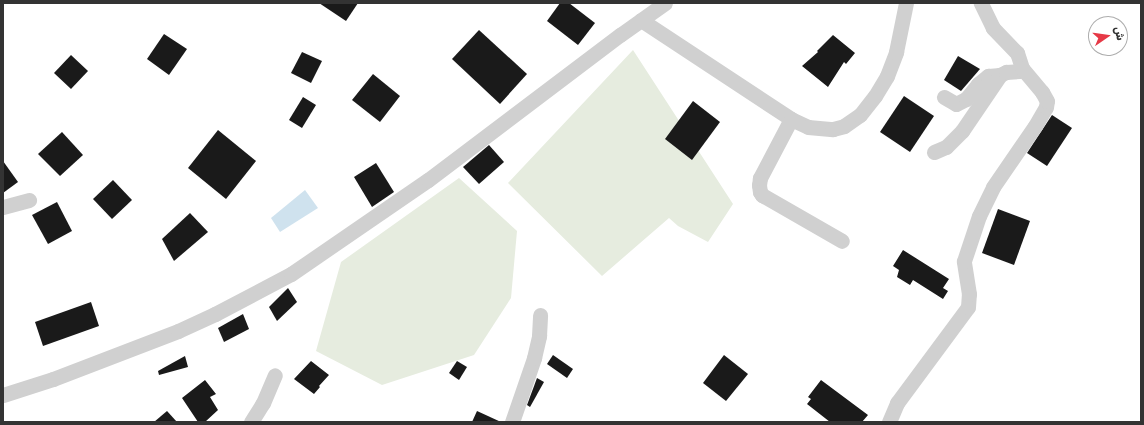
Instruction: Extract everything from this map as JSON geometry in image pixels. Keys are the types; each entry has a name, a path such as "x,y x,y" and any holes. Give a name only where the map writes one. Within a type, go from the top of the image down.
{"street":[{"path":"3,395 53,379 178,331 215,314 291,274 428,180 665,3"},
{"path":"641,20 791,119 808,127 833,129 844,126 860,115 875,96 887,76 896,52 906,3"},
{"path":"889,422 897,403 968,307 969,294 964,261 980,216 993,187 1036,126 1046,107 1047,101 1042,92 1022,68 1017,53 993,28 981,3"},
{"path":"944,97 956,104 966,99 978,84 988,76 1019,71 1022,68"},
{"path":"934,152 946,147 962,131 1000,75"},
{"path":"791,119 760,178 760,192 762,195 780,206 842,240"},
{"path":"3,207 29,200"},
{"path":"512,422 534,358 539,336 540,315"},
{"path":"251,422 263,403 275,375"}],"shaded area":[{"path":"633,50 733,204 708,242 678,226 669,218 602,276 508,183"},
{"path":"459,178 517,231 511,298 474,355 382,385 316,351 341,262"}],"water":[{"path":"305,190 318,208 280,232 271,218"}],"building":[{"path":"319,3 358,3 346,21"},
{"path":"560,3 569,3 595,23 578,45 547,21"},
{"path":"479,30 527,74 500,104 452,59"},
{"path":"164,34 187,49 169,75 147,59"},
{"path":"833,35 855,53 846,64 844,62 828,87 802,66 818,52 817,51"},
{"path":"302,52 322,61 311,83 291,73"},
{"path":"71,55 88,71 71,89 54,73"},
{"path":"958,56 980,69 961,91 944,80"},
{"path":"373,74 400,96 380,122 352,100"},
{"path":"904,96 934,116 910,152 880,132"},
{"path":"303,97 316,105 302,128 289,120"},
{"path":"693,101 720,122 692,160 665,139"},
{"path":"1052,115 1072,128 1047,166 1027,153"},
{"path":"218,130 256,161 226,199 188,168"},
{"path":"62,132 83,155 60,176 38,154"},
{"path":"489,145 504,162 479,184 463,167"},
{"path":"3,161 18,182 3,193"},
{"path":"376,163 394,192 372,207 354,177"},
{"path":"113,180 132,200 112,219 93,199"},
{"path":"57,202 72,231 48,244 32,215"},
{"path":"998,209 1030,221 1014,265 982,253"},
{"path":"190,213 208,232 174,261 162,239"},
{"path":"903,250 949,279 943,288 948,291 943,299 913,280 910,285 897,277 899,270 893,266"},
{"path":"288,288 297,302 277,321 269,307"},
{"path":"91,302 99,326 43,346 35,322"},
{"path":"243,314 249,329 224,342 218,328"},
{"path":"553,355 573,369 567,378 547,364"},
{"path":"724,355 748,374 726,401 703,383"},
{"path":"185,356 188,367 159,375 158,371"},
{"path":"311,361 329,375 314,394 294,379"},
{"path":"457,361 467,367 459,380 449,373"},
{"path":"537,378 544,382 530,407 527,405"},
{"path":"205,380 216,394 210,397 218,410 205,422 198,422 182,398"},
{"path":"821,380 868,415 862,422 830,422 807,404 811,399 808,397"},
{"path":"167,411 177,422 154,422"},
{"path":"477,411 501,422 472,422"}]}
